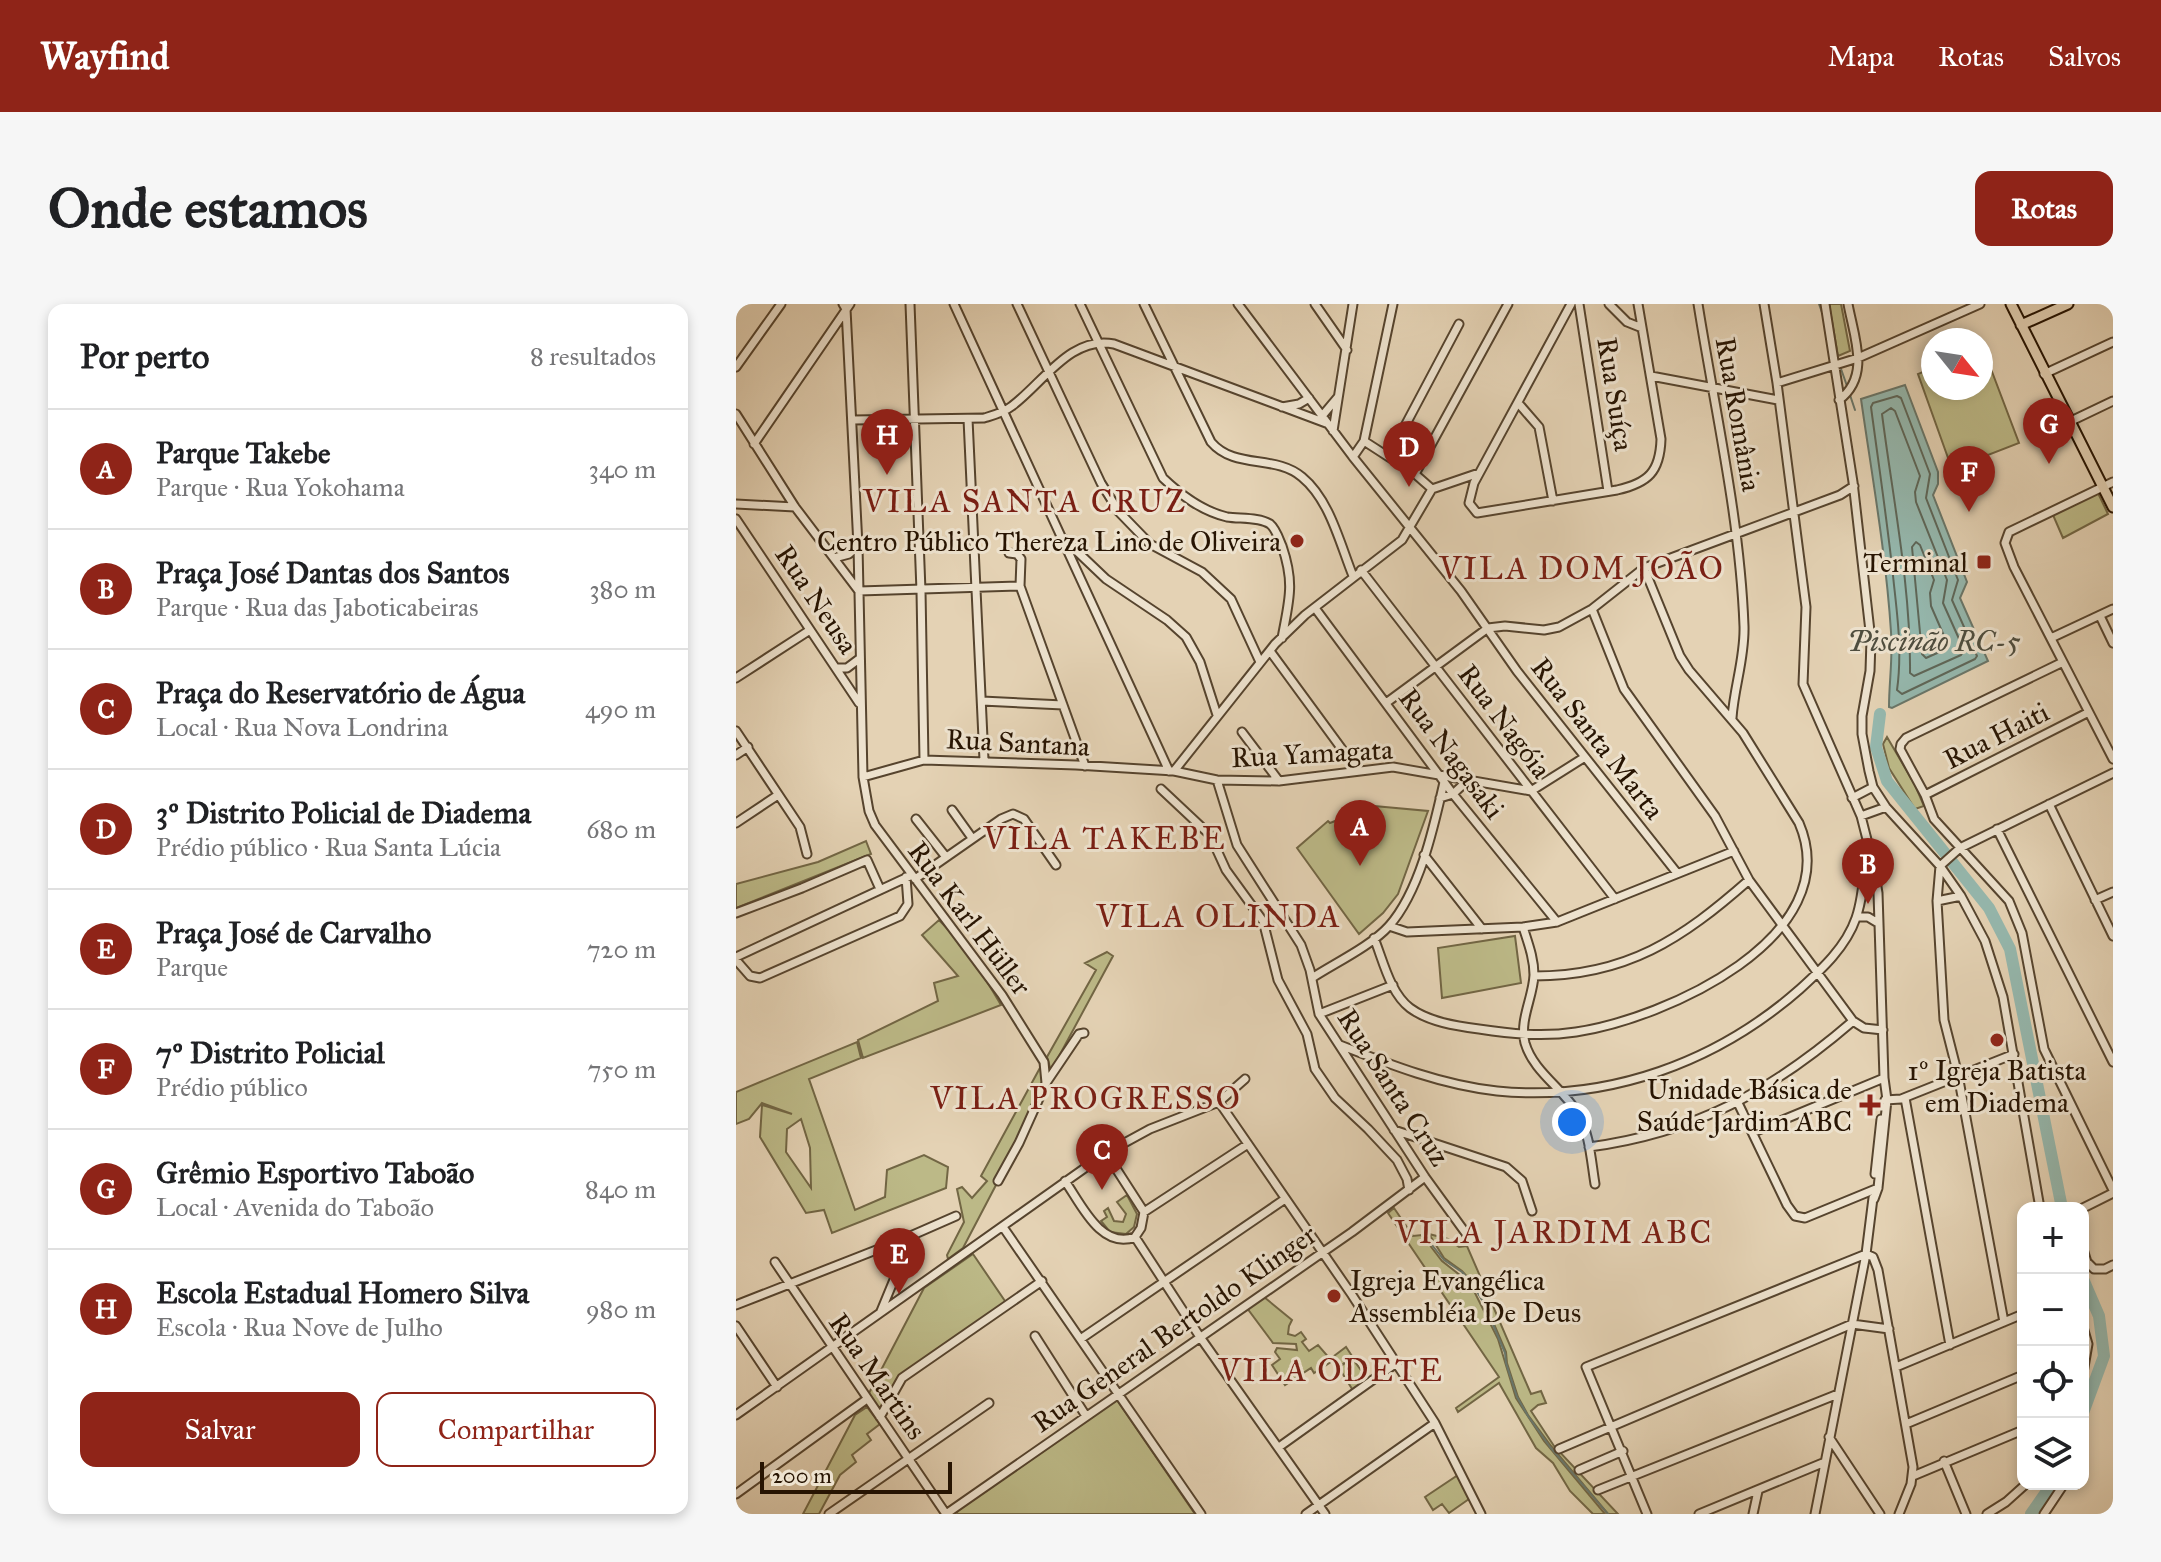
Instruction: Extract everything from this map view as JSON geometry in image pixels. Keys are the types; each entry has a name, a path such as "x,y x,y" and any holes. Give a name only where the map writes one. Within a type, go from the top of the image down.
{"main road":[{"path":"2011,304 2069,422 2108,484 2113,507"},
{"path":"2021,325 2068,304"}],"street":[{"path":"736,367 781,304"},
{"path":"910,304 924,760"},
{"path":"954,304 1172,771 1282,638 1353,576 1402,540 1432,489 1479,473"},
{"path":"1017,304 1101,483 1119,512 1150,544 1202,572 1231,599 1260,662"},
{"path":"1080,304 1163,478 1178,492 1208,511 1263,521 1273,527 1283,548 1292,584 1282,638"},
{"path":"1144,304 1216,449 1233,458 1283,467 1307,481 1327,510 1353,576"},
{"name":"Rua Santa Marta","path":"1238,304 1353,457 1488,628 1517,671 1677,873"},
{"path":"1315,304 1347,350"},
{"path":"853,420 984,418 1002,412 1078,349 1098,342 1114,344 1331,427 1340,395 1353,304"},
{"path":"1353,457 1364,441 1393,304"},
{"path":"1415,474 1508,304"},
{"path":"1571,304 1470,492 1469,503 1477,513 1635,486 1644,481 1660,454 1661,439 1638,304"},
{"name":"Rua Suíça","path":"1579,304 1608,491"},
{"path":"1609,304 1627,322 1642,328"},
{"name":"Rua România","path":"1698,304 1736,532 1744,648 1732,718"},
{"path":"1764,304 1806,607 1803,684 1861,816 1878,893 1885,1097 1866,1254 1815,1514"},
{"path":"1825,304 1854,486 1872,654 1862,734 1873,787 1886,807 1941,865 1979,929 1996,971 2014,1054 2039,1202"},
{"path":"1839,400 1857,378 1858,358 1848,304"},
{"path":"1777,383 1858,358 1980,304"},
{"path":"754,444 847,306"},
{"name":"Rua Karl Hüller","path":"847,306 858,546 863,777 869,811 875,825 911,877 962,938 1002,995 1044,1062 1046,1083"},
{"path":"1389,456 1459,324"},
{"path":"2044,374 2113,342"},
{"path":"1651,376 1778,400"},
{"path":"1322,416 1340,395"},
{"path":"1279,407 1299,404 1309,398"},
{"path":"2069,422 2113,401"},
{"path":"1299,404 1305,415"},
{"path":"1519,404 1539,427 1553,501"},
{"path":"736,414 795,507 859,591 1020,586"},
{"path":"968,419 984,760"},
{"path":"1364,441 1415,474 1432,489"},
{"path":"2108,484 2009,532 2005,543 2087,713 2113,759"},
{"path":"1386,703 1488,628 1505,626 1544,630 1559,627 1592,609 1644,568 1840,495 1854,486"},
{"path":"736,504 795,507"},
{"name":"Rua Neusa","path":"736,519 860,704"},
{"path":"1062,537 1106,579 1167,620 1186,637 1200,662 1217,715"},
{"path":"834,558 849,554 858,546"},
{"path":"1009,553 1017,554 1021,559 1020,586 1085,766"},
{"path":"1374,938 1393,985 1408,1007 1430,1018 1467,1027 1524,1035 1555,1035 1627,1021 1676,1003 1738,964 1784,924 1800,899 1806,882 1805,837 1779,787 1732,718 1699,685 1684,663 1644,568"},
{"name":"Rua Nagóia","path":"1361,570 1615,899"},
{"name":"Rua Nagasaki","path":"1315,608 1453,794 1557,922"},
{"path":"1592,609 1624,689 1715,816 1749,880 1853,1021 1864,1028 1883,1030"},
{"path":"2051,638 2113,609"},
{"path":"2100,616 2113,643"},
{"path":"737,675 810,630"},
{"path":"1270,651 1358,771"},
{"path":"837,668 847,668 859,659"},
{"path":"2063,662 1906,738 1901,744 1902,754 1925,795 1934,819 1958,849 1998,887 2016,916 2022,933 2041,1038 2049,1061 2113,1192 2089,1205"},
{"path":"982,701 1063,705"},
{"name":"Rua Haiti","path":"1925,795 2087,713"},
{"path":"736,731 800,827 807,854"},
{"path":"1242,732 1279,781"},
{"path":"736,755 748,747"},
{"path":"1531,791 1585,757"},
{"name":"Rua Santana","path":"863,777 924,760 984,760 1172,771"},
{"name":"Rua Yamagata","path":"1172,771 1217,780 1279,781 1393,767 1441,778 1531,791"},
{"path":"2004,1322 1958,1075 1944,1020 1937,901 1941,865 1958,849 2113,773"},
{"path":"1312,978 1389,926 1409,891 1424,855 1440,798 1441,778"},
{"name":"Rua Santa Cruz","path":"1217,780 1232,836 1294,930 1312,978 1319,1014 1425,1177 1470,1239"},
{"path":"1440,798 1453,794 1468,780"},
{"path":"1852,798 1873,787"},
{"path":"1161,789 1210,835 1226,870 1263,921 1278,980 1307,1034 1315,1069 1335,1098 1397,1160 1409,1190"},
{"path":"736,823 778,795"},
{"path":"2049,804 2113,936"},
{"path":"1861,816 1886,807"},
{"path":"952,810 972,838"},
{"path":"911,877 908,904 900,916 760,978 750,976 736,958 911,877 1013,814 1027,822 1056,865"},
{"path":"916,819 946,857"},
{"path":"1997,829 2113,1062"},
{"path":"1340,1045 1453,1084 1518,1093 1632,1081 1711,1050 1769,1016 1817,973 1845,940 1857,917 1868,839"},
{"path":"1389,926 1407,932 1523,927 1557,922 1734,851"},
{"path":"1424,855 1482,929"},
{"path":"736,913 867,860 880,889"},
{"path":"1534,976 1572,975 1635,958 1680,936 1749,880"},
{"path":"2095,900 2113,892"},
{"path":"1937,901 1961,896"},
{"path":"1857,917 1868,917 1878,923"},
{"path":"1523,927 1531,950 1534,976 1524,1035 1530,1054 1577,1113 1589,1147 1595,1184"},
{"path":"1319,1014 1393,985"},
{"path":"1589,1147 1626,1142 1676,1129 1738,1103 1787,1074 1853,1021"},
{"path":"998,1181 1046,1083 1079,1034 1084,1033"},
{"path":"1885,1097 1905,1098 2014,1054"},
{"path":"1754,1132 1884,1078"},
{"path":"736,1415 1106,1153 1150,1129 1219,1102 1245,1079"},
{"path":"1905,1098 1950,1345"},
{"path":"1219,1102 1435,1423 1481,1514"},
{"path":"1738,1103 1795,1216 1805,1218 1875,1188"},
{"path":"1394,1130 1506,1167 1522,1181 1532,1211"},
{"path":"1144,1212 1248,1144"},
{"path":"1065,1181 1101,1231 1117,1240 1135,1237 1141,1228 1144,1212 1106,1153"},
{"name":"Rua General Bertoldo Klinger","path":"946,1514 1425,1177"},
{"path":"1082,1338 1285,1199"},
{"path":"736,1305 956,1216"},
{"path":"1003,1227 1201,1514"},
{"path":"1135,1237 1200,1337 1325,1514"},
{"path":"881,1312 898,1270 899,1241"},
{"path":"1647,1514 1586,1367 1866,1254 1873,1257 1878,1270 1913,1476 1899,1514"},
{"name":"Rua Martins","path":"775,1262 946,1514"},
{"path":"2089,1264 2094,1269 2109,1267"},
{"path":"880,1417 902,1378 1042,1281"},
{"path":"1896,1367 2017,1317"},
{"path":"1559,1449 1852,1324 1889,1329"},
{"path":"736,1326 777,1387"},
{"path":"1035,1336 1086,1416"},
{"path":"1279,1447 1395,1364"},
{"path":"1906,1424 2017,1378"},
{"path":"1598,1490 1838,1394"},
{"path":"736,1494 867,1399"},
{"path":"829,1514 989,1403"},
{"path":"1306,1514 1435,1423"},
{"path":"1913,1476 2017,1432"},
{"path":"1829,1437 1880,1514"},
{"path":"1579,1470 1623,1451"},
{"path":"1944,1461 1966,1514"},
{"path":"1699,1514 1825,1462"},
{"path":"1987,1514 2019,1490"},
{"path":"2044,1514 2060,1490"},
{"path":"1753,1514 1758,1491"}],"shaded area":[{"path":"1829,304 1841,304 1850,351 1838,356"},
{"path":"1993,374 2019,443 1952,469 1927,400 1993,400"},
{"path":"2098,493 2108,514 2063,538 2053,515"},
{"path":"1887,737 1924,806 1915,809 1889,768 1883,744"},
{"path":"1374,806 1428,811 1398,894 1383,913 1359,934 1297,848 1328,821 1330,823"},
{"path":"866,841 871,854 736,908 736,884 818,862"},
{"path":"939,920 973,961 1001,1005 863,1058 858,1040 938,1001 934,983 958,976 922,935"},
{"path":"1515,936 1521,983 1442,998 1438,948"},
{"path":"1107,952 1113,956 1051,1071 1047,1057 1096,970 1085,963"},
{"path":"857,1042 861,1058 809,1079 855,1210 885,1197 887,1170 924,1155 948,1167 946,1188 832,1233 824,1210 806,1213 760,1137 762,1105 792,1114 762,1103 749,1119 736,1124 736,1092","holes":["801,1119 810,1148 811,1188 786,1152 787,1129"]},
{"path":"1041,1066 1044,1082 1018,1143 963,1248 948,1259 947,1255 964,1222 957,1189 962,1187 972,1198 987,1181 981,1176"},
{"path":"1127,1195 1137,1214 1134,1227 1126,1234 1110,1232 1101,1221 1107,1217 1104,1211 1108,1208 1114,1221 1123,1222 1126,1214 1117,1202"},
{"path":"1394,1208 1413,1236 1422,1235 1442,1261 1470,1283 1498,1339 1516,1398 1544,1441 1605,1514 1593,1514 1570,1491 1553,1463 1536,1448 1499,1383 1458,1412 1456,1408 1499,1377 1388,1213"},
{"path":"1429,1234 1448,1239 1459,1247 1467,1246 1531,1394 1541,1391 1546,1403 1531,1411 1554,1446 1618,1514 1608,1514 1528,1415 1518,1397 1506,1352 1485,1303 1473,1283 1444,1258"},
{"path":"973,1254 1007,1304 906,1373 880,1414 868,1395 924,1288"},
{"path":"1264,1297 1292,1320 1288,1334 1295,1336 1301,1332 1306,1339 1302,1342 1309,1351 1318,1345 1330,1359 1346,1347 1352,1356 1341,1366 1352,1358 1369,1381 1354,1392 1334,1360 1314,1373 1311,1368 1285,1385 1272,1365 1280,1359 1275,1352 1277,1348 1297,1350 1296,1344 1273,1343 1247,1308"},
{"path":"1117,1400 1195,1514 956,1512"},
{"path":"867,1407 880,1424 867,1434 871,1440 852,1455 856,1462 840,1475 819,1514 803,1514 855,1415"},
{"path":"1458,1475 1469,1499 1449,1513 1442,1504 1433,1510 1425,1497"}],"water":[{"name":"Piscinão RC-5","path":"1905,385 1938,472 1938,484 1933,495 1967,582 1960,598 1988,661 1892,708 1889,707 1892,651 1889,603 1861,399"}],"waterway":[{"path":"1819,304 1824,318"},
{"path":"1840,366 1847,386"},
{"path":"1849,392 1855,410"},
{"path":"1880,714 1876,747 1887,781 1989,908 2010,949 2061,1202"},
{"path":"1428,1240 1444,1260 1462,1272 1484,1303 1505,1353 1517,1397 1528,1416 1550,1447 1608,1514"},
{"path":"2089,1293 2099,1316 2104,1356 2089,1397"},
{"path":"2031,1514 2048,1490"}],"place":[{"name":"Grêmio Esportivo Taboão","path":"2049,464"},
{"name":"Escola Estadual Homero Silva","path":"887,475"},
{"name":"3º Distrito Policial de Diadema","path":"1409,487"},
{"name":"7º Distrito Policial","path":"1969,512"},
{"name":"Centro Público Thereza Lino de Oliveira","path":"1297,541"},
{"name":"Terminal","path":"1984,562"},
{"name":"Parque Takebe","path":"1360,866"},
{"name":"Praça José Dantas dos Santos","path":"1868,904"},
{"name":"1º Igreja Batista em Diadema","path":"1997,1040"},
{"name":"Unidade Básica de Saúde Jardim ABC","path":"1870,1105"},
{"name":"Praça do Reservatório de Água","path":"1102,1190"},
{"name":"Praça José de Carvalho","path":"899,1294"},
{"name":"Igreja Evangélica Assembléia De Deus","path":"1334,1296"}],"district":[{"name":"VILA SANTA CRUZ","path":"1025,501"},
{"name":"VILA DOM JOÃO","path":"1582,568"},
{"name":"VILA TAKEBE","path":"1105,838"},
{"name":"VILA OLINDA","path":"1219,916"},
{"name":"VILA PROGRESSO","path":"1086,1098"},
{"name":"VILA JARDIM ABC","path":"1554,1232"},
{"name":"VILA ODETE","path":"1331,1370"}]}
